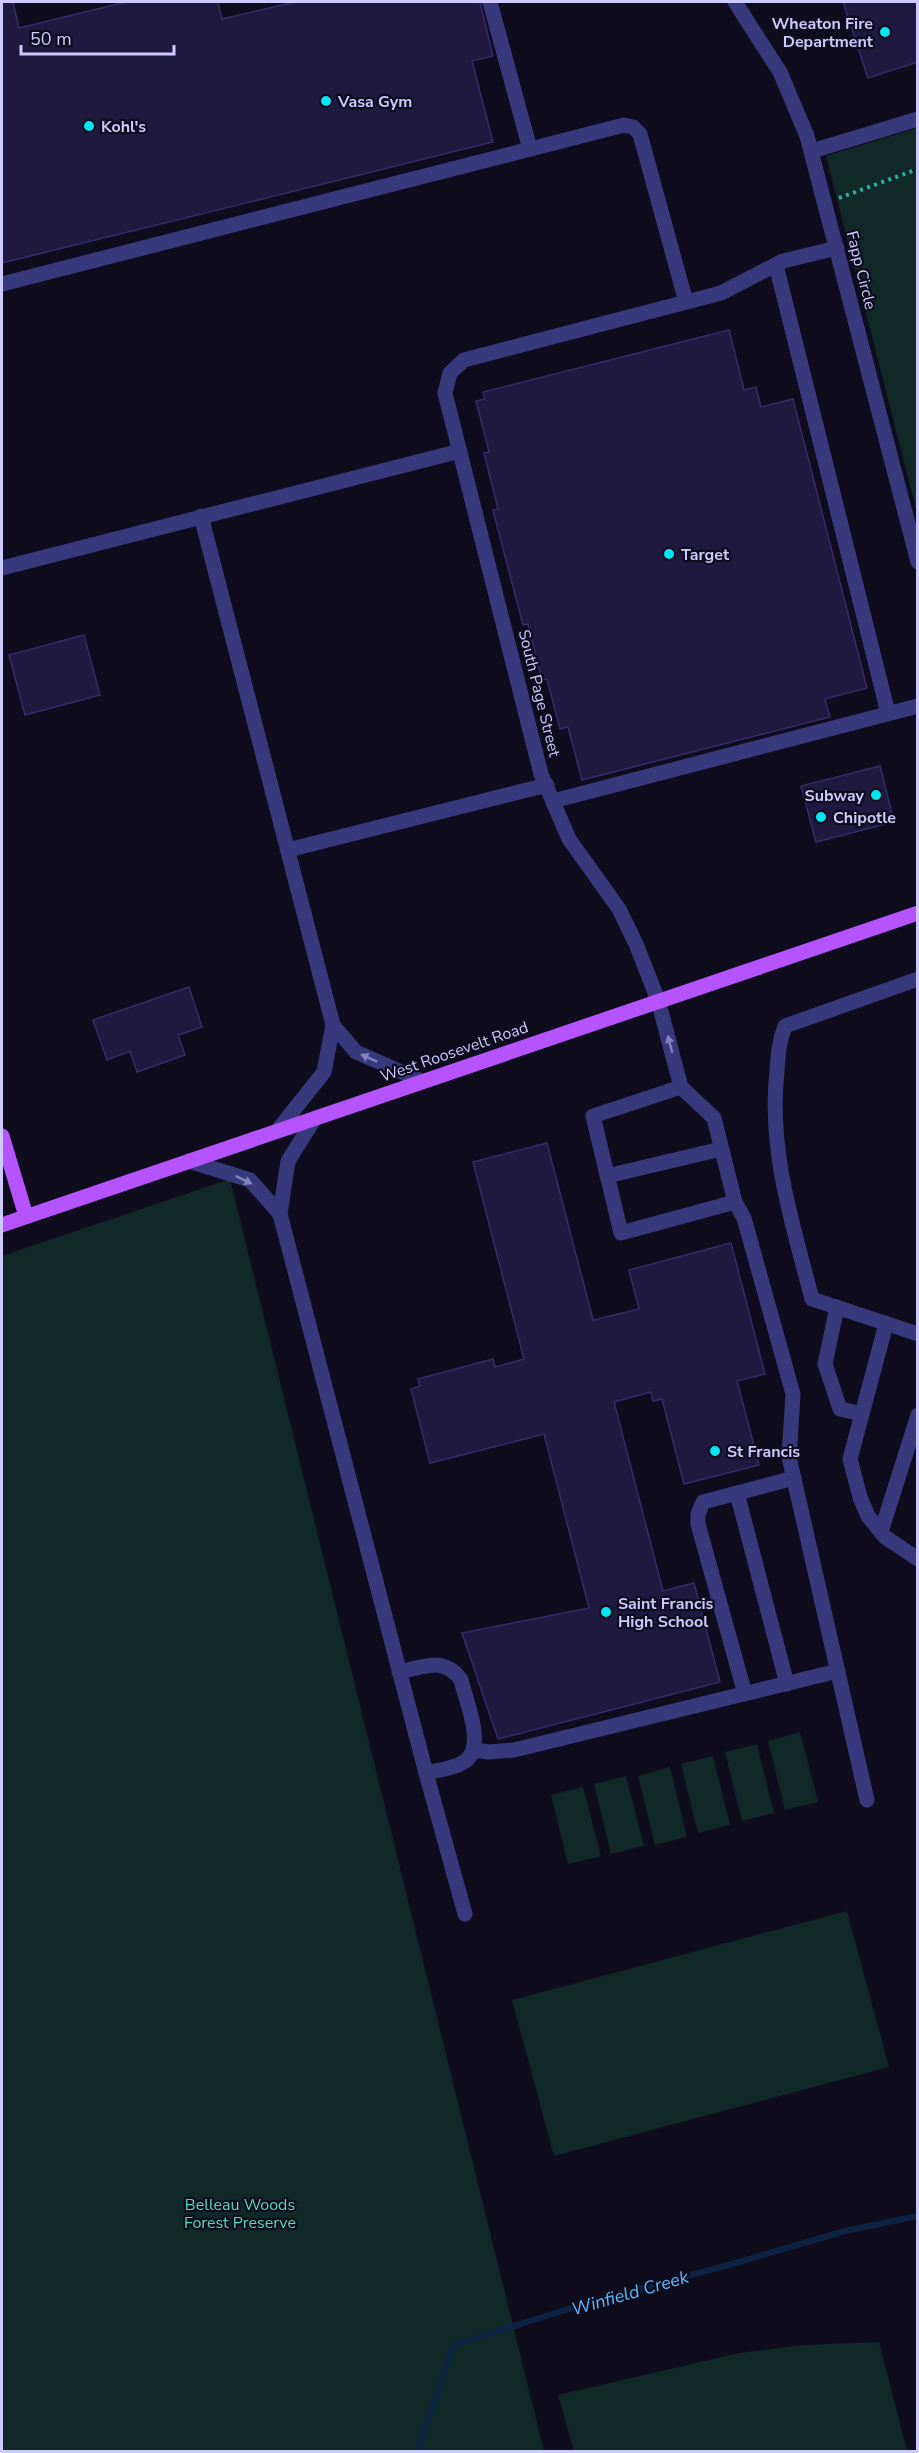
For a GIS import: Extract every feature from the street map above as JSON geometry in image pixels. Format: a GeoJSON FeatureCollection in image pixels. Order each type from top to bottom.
{"type":"FeatureCollection","features":[{"type":"Feature","properties":{"kind":"main road","name":"West Roosevelt Road"},"geometry":{"type":"LineString","coordinates":[[2,1225],[918,913]]}},
{"type":"Feature","properties":{"kind":"main road"},"geometry":{"type":"LineString","coordinates":[[2,1136],[27,1216]]}},
{"type":"Feature","properties":{"kind":"street"},"geometry":{"type":"LineString","coordinates":[[490,2],[530,149]]}},
{"type":"Feature","properties":{"kind":"street","name":"Fapp Circle"},"geometry":{"type":"LineString","coordinates":[[735,2],[780,72],[798,111],[812,151],[918,562]]}},
{"type":"Feature","properties":{"kind":"street"},"geometry":{"type":"LineString","coordinates":[[812,151],[918,119]]}},
{"type":"Feature","properties":{"kind":"street"},"geometry":{"type":"LineString","coordinates":[[2,284],[624,125],[637,131],[642,139],[686,302],[721,293],[776,265],[837,248]]}},
{"type":"Feature","properties":{"kind":"street"},"geometry":{"type":"LineString","coordinates":[[776,265],[888,713]]}},
{"type":"Feature","properties":{"kind":"street","name":"South Page Street"},"geometry":{"type":"LineString","coordinates":[[681,1087],[658,1000],[620,909],[570,840],[539,764],[445,393],[450,373],[456,365],[474,357],[686,302]]}},
{"type":"Feature","properties":{"kind":"street"},"geometry":{"type":"LineString","coordinates":[[2,568],[460,451]]}},
{"type":"Feature","properties":{"kind":"street"},"geometry":{"type":"LineString","coordinates":[[201,516],[333,1024],[356,1052],[422,1081]]}},
{"type":"Feature","properties":{"kind":"street"},"geometry":{"type":"LineString","coordinates":[[553,801],[918,706]]}},
{"type":"Feature","properties":{"kind":"street"},"geometry":{"type":"LineString","coordinates":[[288,850],[547,785]]}},
{"type":"Feature","properties":{"kind":"street"},"geometry":{"type":"LineString","coordinates":[[918,979],[785,1026],[780,1038],[775,1084],[777,1142],[783,1184],[812,1299],[918,1334]]}},
{"type":"Feature","properties":{"kind":"street"},"geometry":{"type":"LineString","coordinates":[[278,1130],[324,1072],[333,1024]]}},
{"type":"Feature","properties":{"kind":"street"},"geometry":{"type":"LineString","coordinates":[[735,1202],[621,1233],[593,1116],[681,1087],[714,1118],[735,1202],[744,1218],[793,1394],[789,1457],[867,1800]]}},
{"type":"Feature","properties":{"kind":"street"},"geometry":{"type":"LineString","coordinates":[[315,1118],[288,1161],[280,1214],[399,1672],[465,1914]]}},
{"type":"Feature","properties":{"kind":"street"},"geometry":{"type":"LineString","coordinates":[[607,1176],[721,1149]]}},
{"type":"Feature","properties":{"kind":"street"},"geometry":{"type":"LineString","coordinates":[[189,1161],[250,1180],[280,1214]]}},
{"type":"Feature","properties":{"kind":"street"},"geometry":{"type":"LineString","coordinates":[[837,1307],[825,1364],[840,1408],[862,1414]]}},
{"type":"Feature","properties":{"kind":"street"},"geometry":{"type":"LineString","coordinates":[[886,1324],[850,1459],[860,1497],[868,1516],[885,1538],[918,1559]]}},
{"type":"Feature","properties":{"kind":"street"},"geometry":{"type":"LineString","coordinates":[[881,1532],[918,1415]]}},
{"type":"Feature","properties":{"kind":"street"},"geometry":{"type":"LineString","coordinates":[[745,1694],[698,1524],[698,1514],[703,1502],[794,1478]]}},
{"type":"Feature","properties":{"kind":"street"},"geometry":{"type":"LineString","coordinates":[[737,1493],[787,1684]]}},
{"type":"Feature","properties":{"kind":"street"},"geometry":{"type":"LineString","coordinates":[[399,1672],[433,1664],[441,1665],[456,1673],[461,1680],[474,1732],[474,1750],[464,1763],[426,1773]]}},
{"type":"Feature","properties":{"kind":"street"},"geometry":{"type":"LineString","coordinates":[[474,1750],[489,1752],[514,1750],[838,1671]]}},
{"type":"Feature","properties":{"kind":"path"},"geometry":{"type":"LineString","coordinates":[[826,203],[918,169]]}},
{"type":"Feature","properties":{"kind":"green space"},"geometry":{"type":"Polygon","coordinates":[[[918,128],[917,513],[826,156],[918,128]]]}},
{"type":"Feature","properties":{"kind":"green space","name":"Belleau Woods Forest Preserve"},"geometry":{"type":"Polygon","coordinates":[[[230,1179],[544,2451],[2,2451],[2,1256],[230,1179]]]}},
{"type":"Feature","properties":{"kind":"green space"},"geometry":{"type":"Polygon","coordinates":[[[800,1732],[818,1802],[785,1810],[768,1741],[800,1732]]]}},
{"type":"Feature","properties":{"kind":"green space"},"geometry":{"type":"Polygon","coordinates":[[[757,1744],[774,1813],[742,1821],[725,1752],[757,1744]]]}},
{"type":"Feature","properties":{"kind":"green space"},"geometry":{"type":"Polygon","coordinates":[[[713,1756],[730,1825],[698,1833],[681,1764],[713,1756]]]}},
{"type":"Feature","properties":{"kind":"green space"},"geometry":{"type":"Polygon","coordinates":[[[670,1767],[687,1837],[655,1845],[638,1776],[670,1767]]]}},
{"type":"Feature","properties":{"kind":"green space"},"geometry":{"type":"Polygon","coordinates":[[[626,1776],[644,1846],[611,1854],[594,1784],[626,1776]]]}},
{"type":"Feature","properties":{"kind":"green space"},"geometry":{"type":"Polygon","coordinates":[[[583,1787],[601,1856],[568,1864],[551,1795],[583,1787]]]}},
{"type":"Feature","properties":{"kind":"green space"},"geometry":{"type":"Polygon","coordinates":[[[847,1911],[889,2067],[554,2156],[512,2000],[847,1911]]]}},
{"type":"Feature","properties":{"kind":"green space"},"geometry":{"type":"Polygon","coordinates":[[[879,2342],[907,2451],[574,2451],[558,2395],[739,2353],[803,2345],[879,2342]]]}},
{"type":"Feature","properties":{"kind":"building"},"geometry":{"type":"Polygon","coordinates":[[[2,2],[13,2],[19,28],[126,2],[218,2],[222,19],[295,2],[480,2],[493,56],[472,61],[493,142],[2,263],[2,2]]]}},
{"type":"Feature","properties":{"kind":"building","name":"Wheaton Fire Department"},"geometry":{"type":"Polygon","coordinates":[[[843,2],[918,2],[918,62],[868,78],[843,2]]]}},
{"type":"Feature","properties":{"kind":"building","name":"Target"},"geometry":{"type":"Polygon","coordinates":[[[729,330],[744,390],[756,387],[761,407],[793,399],[867,688],[825,699],[830,717],[582,780],[568,727],[560,729],[547,679],[542,680],[528,624],[523,625],[493,510],[498,509],[484,453],[489,452],[476,401],[485,399],[483,392],[729,330]]]}},
{"type":"Feature","properties":{"kind":"building"},"geometry":{"type":"Polygon","coordinates":[[[84,635],[100,695],[25,715],[9,655],[84,635]]]}},
{"type":"Feature","properties":{"kind":"building"},"geometry":{"type":"Polygon","coordinates":[[[880,766],[894,822],[816,842],[801,786],[880,766]]]}},
{"type":"Feature","properties":{"kind":"building"},"geometry":{"type":"Polygon","coordinates":[[[189,987],[202,1027],[178,1035],[185,1055],[137,1072],[130,1051],[107,1060],[93,1020],[189,987]]]}},
{"type":"Feature","properties":{"kind":"building","name":"St Francis"},"geometry":{"type":"Polygon","coordinates":[[[547,1143],[593,1320],[639,1309],[629,1270],[731,1243],[765,1374],[737,1381],[759,1465],[684,1484],[662,1399],[653,1401],[651,1392],[614,1402],[663,1591],[694,1583],[720,1682],[498,1739],[462,1633],[589,1608],[544,1434],[430,1463],[411,1389],[420,1386],[418,1379],[493,1359],[495,1367],[524,1359],[473,1162],[547,1143]]]}},
{"type":"Feature","properties":{"kind":"waterway","name":"Winfield Creek"},"geometry":{"type":"LineString","coordinates":[[417,2452],[453,2345],[597,2300],[845,2231],[918,2216]]}},
{"type":"Feature","properties":{"kind":"place","name":"Wheaton Fire Department"},"geometry":{"type":"Point","coordinates":[885,32]}},
{"type":"Feature","properties":{"kind":"place","name":"Vasa Gym"},"geometry":{"type":"Point","coordinates":[326,101]}},
{"type":"Feature","properties":{"kind":"place","name":"Kohl's"},"geometry":{"type":"Point","coordinates":[89,126]}},
{"type":"Feature","properties":{"kind":"place","name":"Target"},"geometry":{"type":"Point","coordinates":[669,554]}},
{"type":"Feature","properties":{"kind":"place","name":"Subway"},"geometry":{"type":"Point","coordinates":[876,795]}},
{"type":"Feature","properties":{"kind":"place","name":"Chipotle"},"geometry":{"type":"Point","coordinates":[821,817]}},
{"type":"Feature","properties":{"kind":"place","name":"St Francis"},"geometry":{"type":"Point","coordinates":[715,1451]}},
{"type":"Feature","properties":{"kind":"place","name":"Saint Francis High School"},"geometry":{"type":"Point","coordinates":[606,1612]}}]}
